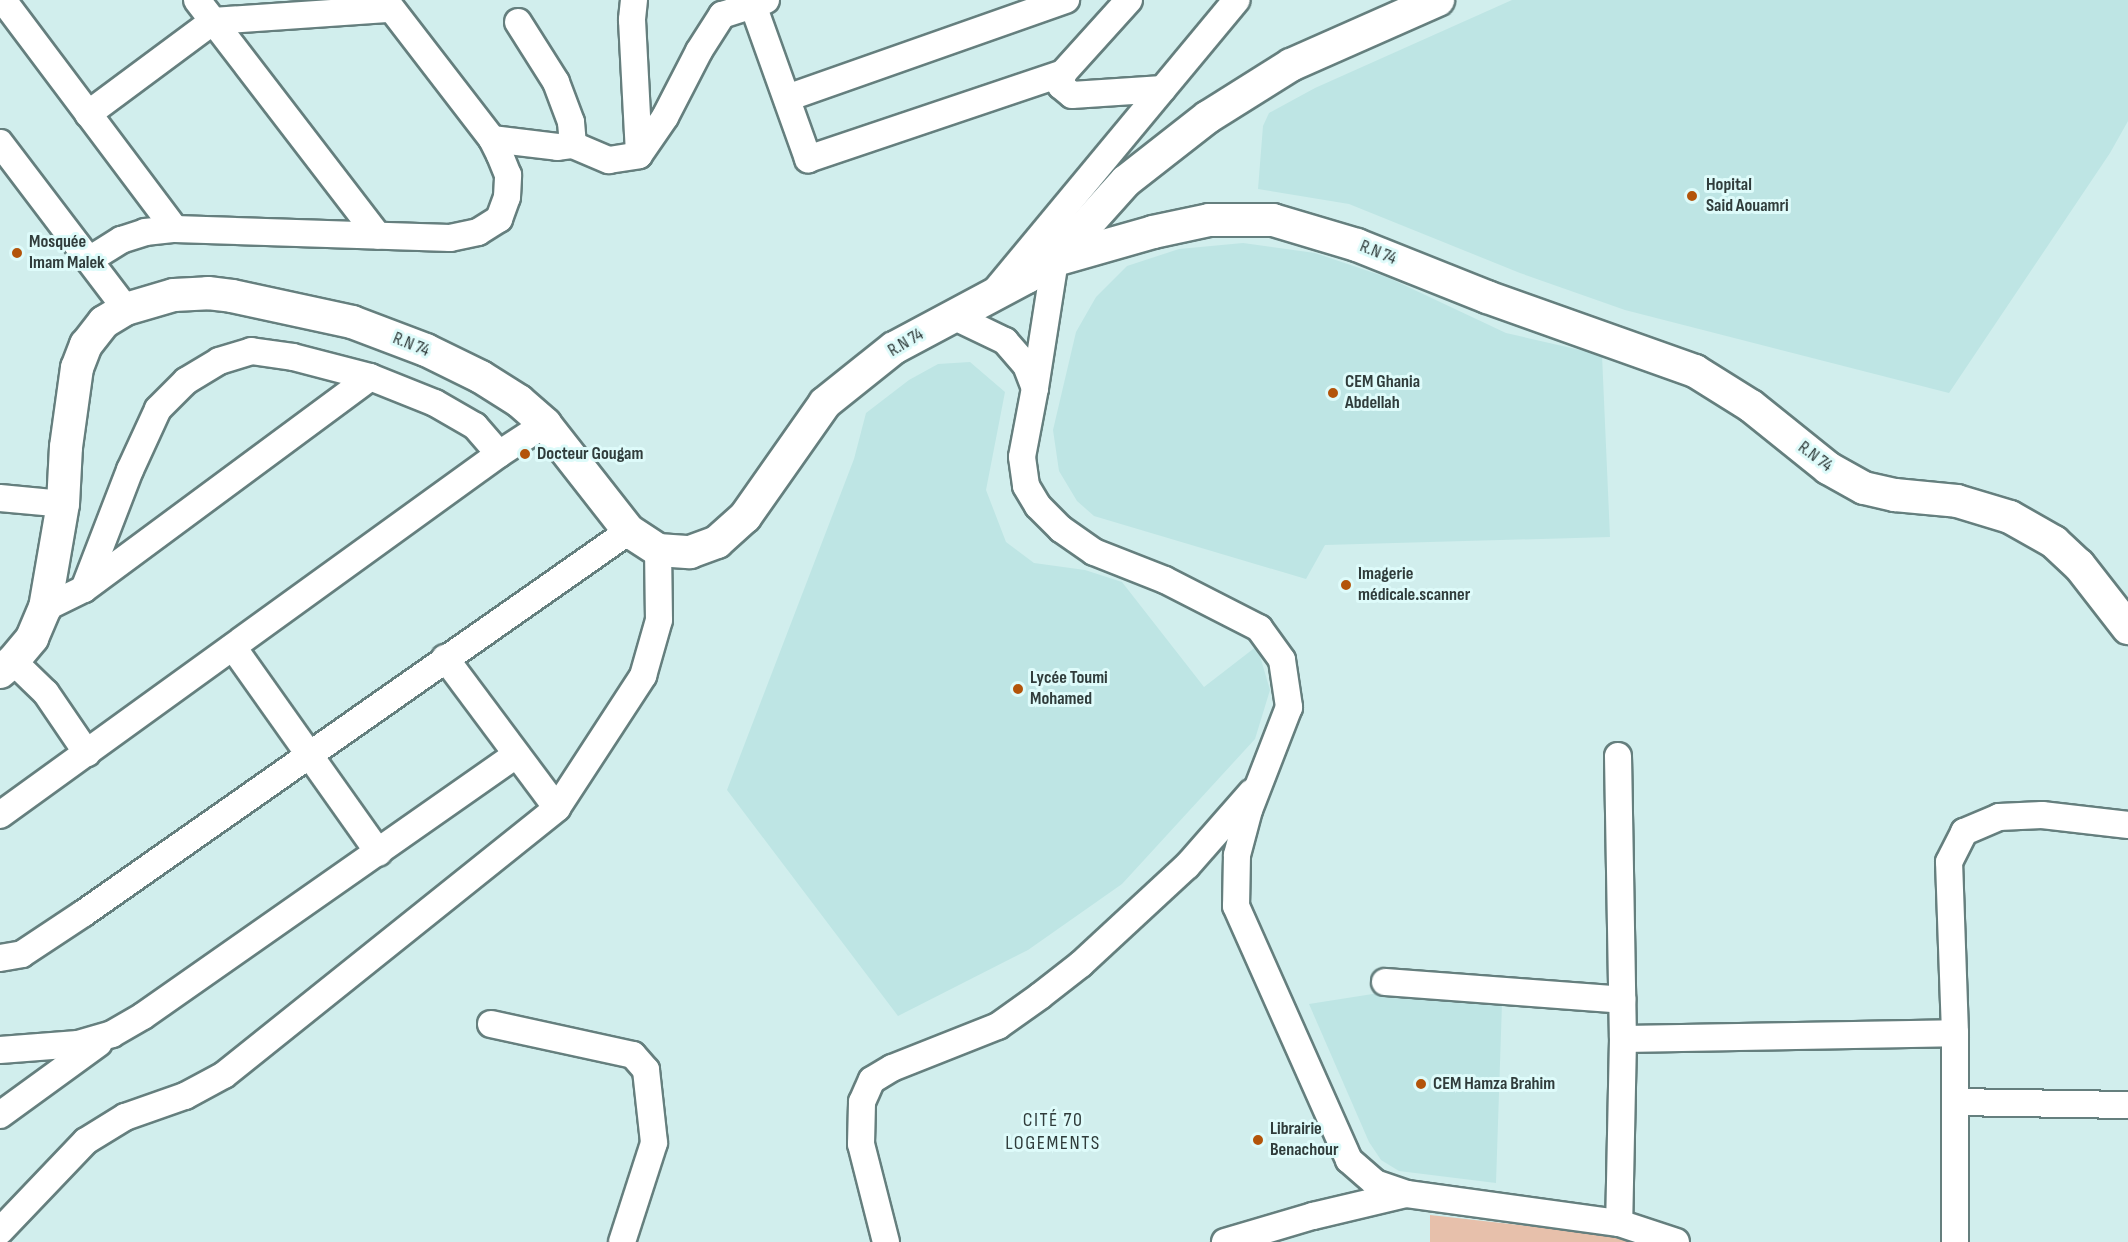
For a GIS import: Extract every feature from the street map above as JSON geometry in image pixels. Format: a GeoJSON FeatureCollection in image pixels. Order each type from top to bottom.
{"type":"FeatureCollection","features":[{"type":"Feature","properties":{"kind":"main road"},"geometry":{"type":"LineString","coordinates":[[1055,260],[1126,182],[1208,117],[1291,65],[1435,1]]}},
{"type":"Feature","properties":{"kind":"main road","name":"R.N 74"},"geometry":{"type":"LineString","coordinates":[[7,667],[32,638],[45,608],[63,504],[66,447],[77,368],[86,345],[104,322],[126,309],[174,295],[208,293],[272,303],[352,322],[426,350],[481,377],[519,401],[545,424],[629,531],[658,550],[690,552],[717,542],[745,517],[825,403],[894,348],[993,293],[1028,277],[1055,260],[1153,232],[1209,220],[1273,220],[1357,245],[1487,297],[1695,372],[1751,406],[1828,468],[1864,488],[1895,495],[1957,501],[2010,517],[2054,542],[2079,565],[2128,628]]}},
{"type":"Feature","properties":{"kind":"street"},"geometry":{"type":"LineString","coordinates":[[3,0],[175,229]]}},
{"type":"Feature","properties":{"kind":"street"},"geometry":{"type":"LineString","coordinates":[[197,0],[378,236]]}},
{"type":"Feature","properties":{"kind":"street"},"geometry":{"type":"LineString","coordinates":[[634,0],[632,20],[639,154]]}},
{"type":"Feature","properties":{"kind":"street"},"geometry":{"type":"LineString","coordinates":[[787,98],[1066,0]]}},
{"type":"Feature","properties":{"kind":"street"},"geometry":{"type":"LineString","coordinates":[[492,139],[558,147],[573,145],[609,160],[639,154],[665,117],[699,51],[723,15],[760,2],[787,98],[808,159],[1063,73],[1129,0]]}},
{"type":"Feature","properties":{"kind":"street"},"geometry":{"type":"LineString","coordinates":[[993,293],[1237,0]]}},
{"type":"Feature","properties":{"kind":"street"},"geometry":{"type":"LineString","coordinates":[[88,114],[213,21],[388,4],[492,139],[508,175],[507,197],[499,219],[478,232],[450,238],[175,229],[145,232],[121,240],[89,260]]}},
{"type":"Feature","properties":{"kind":"street"},"geometry":{"type":"LineString","coordinates":[[518,22],[555,82],[571,122],[573,145]]}},
{"type":"Feature","properties":{"kind":"street"},"geometry":{"type":"LineString","coordinates":[[1063,73],[1061,86],[1072,95],[1163,89]]}},
{"type":"Feature","properties":{"kind":"street"},"geometry":{"type":"LineString","coordinates":[[0,143],[126,309]]}},
{"type":"Feature","properties":{"kind":"street"},"geometry":{"type":"LineString","coordinates":[[1055,260],[1022,457],[1026,486],[1038,506],[1061,529],[1094,552],[1165,580],[1259,628],[1282,660],[1288,707],[1250,810],[1237,855],[1236,906],[1349,1160],[1375,1183],[1407,1194],[1619,1223],[1676,1242]]}},
{"type":"Feature","properties":{"kind":"street"},"geometry":{"type":"LineString","coordinates":[[953,316],[1005,341],[1026,365],[1035,388]]}},
{"type":"Feature","properties":{"kind":"street"},"geometry":{"type":"LineString","coordinates":[[84,589],[130,470],[158,409],[186,381],[219,361],[251,351],[293,357],[370,377],[435,403],[475,426],[500,454]]}},
{"type":"Feature","properties":{"kind":"street"},"geometry":{"type":"LineString","coordinates":[[45,608],[84,589],[370,377]]}},
{"type":"Feature","properties":{"kind":"street"},"geometry":{"type":"LineString","coordinates":[[0,815],[500,454],[545,424]]}},
{"type":"Feature","properties":{"kind":"street"},"geometry":{"type":"LineString","coordinates":[[0,498],[63,504]]}},
{"type":"Feature","properties":{"kind":"street"},"geometry":{"type":"LineString","coordinates":[[0,958],[22,954],[629,531]]}},
{"type":"Feature","properties":{"kind":"street"},"geometry":{"type":"LineString","coordinates":[[0,1231],[86,1141],[125,1117],[185,1096],[224,1075],[557,808],[643,676],[659,620],[658,550]]}},
{"type":"Feature","properties":{"kind":"street"},"geometry":{"type":"LineString","coordinates":[[233,647],[379,853]]}},
{"type":"Feature","properties":{"kind":"street"},"geometry":{"type":"LineString","coordinates":[[445,658],[557,808]]}},
{"type":"Feature","properties":{"kind":"street"},"geometry":{"type":"LineString","coordinates":[[7,667],[46,693],[87,753]]}},
{"type":"Feature","properties":{"kind":"street"},"geometry":{"type":"LineString","coordinates":[[0,1115],[112,1034],[143,1016],[516,755]]}},
{"type":"Feature","properties":{"kind":"street"},"geometry":{"type":"LineString","coordinates":[[1618,756],[1623,1039],[1619,1223]]}},
{"type":"Feature","properties":{"kind":"street"},"geometry":{"type":"LineString","coordinates":[[886,1242],[861,1144],[862,1102],[872,1080],[892,1068],[998,1026],[1065,977],[1187,866],[1262,780]]}},
{"type":"Feature","properties":{"kind":"street"},"geometry":{"type":"LineString","coordinates":[[1955,1242],[1955,1033],[1949,862],[1964,832],[1999,817],[2042,815],[2128,825]]}},
{"type":"Feature","properties":{"kind":"street"},"geometry":{"type":"LineString","coordinates":[[1385,982],[1622,1000]]}},
{"type":"Feature","properties":{"kind":"street"},"geometry":{"type":"LineString","coordinates":[[491,1024],[633,1055],[646,1070],[654,1143],[622,1242]]}},
{"type":"Feature","properties":{"kind":"street"},"geometry":{"type":"LineString","coordinates":[[1623,1039],[1955,1033]]}},
{"type":"Feature","properties":{"kind":"street"},"geometry":{"type":"LineString","coordinates":[[0,1050],[78,1044],[112,1034]]}},
{"type":"Feature","properties":{"kind":"street"},"geometry":{"type":"LineString","coordinates":[[1955,1102],[2128,1105]]}},
{"type":"Feature","properties":{"kind":"street"},"geometry":{"type":"LineString","coordinates":[[1225,1242],[1313,1216],[1407,1194]]}},
{"type":"Feature","properties":{"kind":"shaded area","name":"Hopital Said Aouamri"},"geometry":{"type":"Polygon","coordinates":[[[1512,0],[2128,0],[2128,121],[2110,153],[1949,393],[1625,310],[1520,273],[1349,204],[1258,189],[1263,126],[1269,113],[1315,88],[1512,0]]]}},
{"type":"Feature","properties":{"kind":"shaded area","name":"CEM Ghania Abdellah"},"geometry":{"type":"Polygon","coordinates":[[[1243,243],[1315,253],[1389,278],[1506,333],[1602,355],[1610,537],[1325,545],[1306,579],[1094,516],[1077,501],[1059,471],[1053,430],[1076,332],[1096,297],[1127,266],[1179,249],[1243,243]]]}},
{"type":"Feature","properties":{"kind":"shaded area","name":"Lycée Toumi Mohamed"},"geometry":{"type":"Polygon","coordinates":[[[970,362],[1005,392],[986,490],[1006,542],[1034,563],[1085,570],[1122,582],[1204,687],[1257,646],[1270,690],[1255,739],[1122,884],[1028,950],[898,1016],[727,790],[854,459],[866,413],[909,380],[938,364],[970,362]]]}},
{"type":"Feature","properties":{"kind":"shaded area","name":"CEM Hamza Brahim"},"geometry":{"type":"Polygon","coordinates":[[[1379,993],[1502,1003],[1496,1183],[1399,1171],[1381,1160],[1369,1142],[1309,1004],[1379,993]]]}},
{"type":"Feature","properties":{"kind":"shaded area"},"geometry":{"type":"Polygon","coordinates":[[[1430,1215],[1618,1236],[1636,1242],[1430,1242],[1430,1215]]]}},
{"type":"Feature","properties":{"kind":"place","name":"Hopital Said Aouamri"},"geometry":{"type":"Point","coordinates":[1692,196]}},
{"type":"Feature","properties":{"kind":"place","name":"Mosquée Imam Malek"},"geometry":{"type":"Point","coordinates":[17,253]}},
{"type":"Feature","properties":{"kind":"place","name":"CEM Ghania Abdellah"},"geometry":{"type":"Point","coordinates":[1333,393]}},
{"type":"Feature","properties":{"kind":"place","name":"Docteur Gougam"},"geometry":{"type":"Point","coordinates":[525,454]}},
{"type":"Feature","properties":{"kind":"place","name":"Imagerie médicale.scanner"},"geometry":{"type":"Point","coordinates":[1346,585]}},
{"type":"Feature","properties":{"kind":"place","name":"Lycée Toumi Mohamed"},"geometry":{"type":"Point","coordinates":[1018,689]}},
{"type":"Feature","properties":{"kind":"place","name":"CEM Hamza Brahim"},"geometry":{"type":"Point","coordinates":[1421,1084]}},
{"type":"Feature","properties":{"kind":"place","name":"Librairie Benachour"},"geometry":{"type":"Point","coordinates":[1258,1140]}},
{"type":"Feature","properties":{"kind":"district","name":"CITÉ 70 LOGEMENTS"},"geometry":{"type":"Point","coordinates":[1053,1132]}}]}
